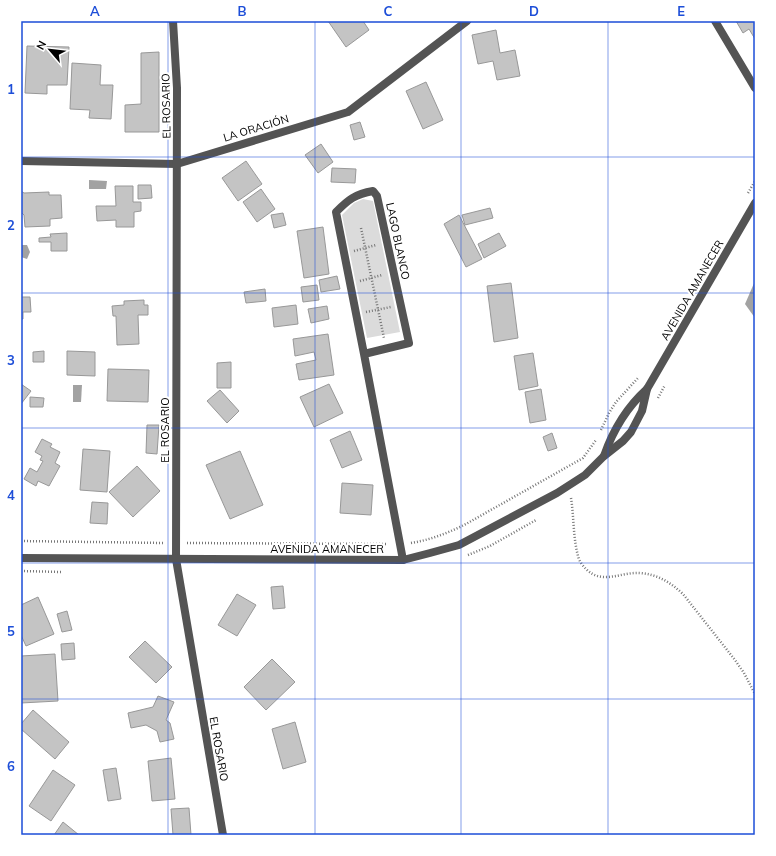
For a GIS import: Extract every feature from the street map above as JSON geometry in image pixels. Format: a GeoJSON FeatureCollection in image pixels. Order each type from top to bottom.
{"type":"FeatureCollection","features":[{"type":"Feature","properties":{"kind":"street","name":"EL ROSARIO"},"geometry":{"type":"LineString","coordinates":[[173,21],[177,88],[178,164],[176,559],[223,835]]}},
{"type":"Feature","properties":{"kind":"street","name":"LA ORACIÓN"},"geometry":{"type":"LineString","coordinates":[[21,161],[178,164],[348,112],[467,21]]}},
{"type":"Feature","properties":{"kind":"street"},"geometry":{"type":"LineString","coordinates":[[714,21],[755,88]]}},
{"type":"Feature","properties":{"kind":"street","name":"LAGO BLANCO"},"geometry":{"type":"LineString","coordinates":[[364,354],[409,343],[377,196],[373,190],[351,198],[336,212],[403,560]]}},
{"type":"Feature","properties":{"kind":"street","name":"AVENIDA AMANECER"},"geometry":{"type":"LineString","coordinates":[[604,456],[619,422],[630,407],[647,389],[755,203]]}},
{"type":"Feature","properties":{"kind":"street","name":"AVENIDA AMANECER"},"geometry":{"type":"LineString","coordinates":[[21,558],[403,560],[430,554],[459,545],[568,486],[585,475],[631,432],[642,411],[647,389]]}},
{"type":"Feature","properties":{"kind":"path"},"geometry":{"type":"LineString","coordinates":[[747,195],[755,181]]}},
{"type":"Feature","properties":{"kind":"path"},"geometry":{"type":"LineString","coordinates":[[361,228],[386,348]]}},
{"type":"Feature","properties":{"kind":"path"},"geometry":{"type":"LineString","coordinates":[[344,253],[387,242]]}},
{"type":"Feature","properties":{"kind":"path"},"geometry":{"type":"LineString","coordinates":[[350,284],[394,272]]}},
{"type":"Feature","properties":{"kind":"path"},"geometry":{"type":"LineString","coordinates":[[356,314],[401,305]]}},
{"type":"Feature","properties":{"kind":"path"},"geometry":{"type":"LineString","coordinates":[[600,431],[616,402],[642,373]]}},
{"type":"Feature","properties":{"kind":"path"},"geometry":{"type":"LineString","coordinates":[[657,400],[666,383]]}},
{"type":"Feature","properties":{"kind":"path"},"geometry":{"type":"LineString","coordinates":[[21,541],[400,544],[432,538],[466,524],[583,458],[598,438]]}},
{"type":"Feature","properties":{"kind":"path"},"geometry":{"type":"LineString","coordinates":[[568,486],[578,558],[582,565],[588,571],[601,577],[608,578],[623,574],[640,573],[663,579],[674,586],[683,594],[735,660],[755,694]]}},
{"type":"Feature","properties":{"kind":"path"},"geometry":{"type":"LineString","coordinates":[[564,503],[577,496]]}},
{"type":"Feature","properties":{"kind":"path"},"geometry":{"type":"LineString","coordinates":[[461,557],[490,546],[538,518]]}},
{"type":"Feature","properties":{"kind":"path"},"geometry":{"type":"LineString","coordinates":[[21,572],[68,572]]}},
{"type":"Feature","properties":{"kind":"shaded area"},"geometry":{"type":"Polygon","coordinates":[[[89,180],[107,181],[106,189],[89,189],[89,180]]]}},
{"type":"Feature","properties":{"kind":"shaded area"},"geometry":{"type":"Polygon","coordinates":[[[363,199],[373,201],[400,332],[367,338],[342,215],[354,203],[363,199]]]}},
{"type":"Feature","properties":{"kind":"shaded area"},"geometry":{"type":"Polygon","coordinates":[[[21,245],[27,245],[30,252],[27,259],[21,257],[21,245]]]}},
{"type":"Feature","properties":{"kind":"shaded area"},"geometry":{"type":"Polygon","coordinates":[[[755,281],[755,318],[745,304],[755,281]]]}},
{"type":"Feature","properties":{"kind":"shaded area"},"geometry":{"type":"Polygon","coordinates":[[[73,385],[82,385],[81,402],[73,402],[73,385]]]}},
{"type":"Feature","properties":{"kind":"building"},"geometry":{"type":"Polygon","coordinates":[[[328,21],[363,21],[369,30],[346,47],[328,21]]]}},
{"type":"Feature","properties":{"kind":"building"},"geometry":{"type":"Polygon","coordinates":[[[736,21],[755,21],[755,39],[749,29],[743,33],[736,21]]]}},
{"type":"Feature","properties":{"kind":"building"},"geometry":{"type":"Polygon","coordinates":[[[496,30],[500,53],[515,50],[520,76],[497,80],[493,61],[478,64],[472,35],[496,30]]]}},
{"type":"Feature","properties":{"kind":"building"},"geometry":{"type":"Polygon","coordinates":[[[27,46],[69,47],[67,85],[47,85],[47,94],[25,93],[27,46]]]}},
{"type":"Feature","properties":{"kind":"building"},"geometry":{"type":"Polygon","coordinates":[[[159,52],[159,132],[125,132],[125,105],[141,104],[141,53],[159,52]]]}},
{"type":"Feature","properties":{"kind":"building"},"geometry":{"type":"Polygon","coordinates":[[[72,63],[101,65],[100,85],[113,85],[111,119],[89,118],[90,110],[70,109],[72,63]]]}},
{"type":"Feature","properties":{"kind":"building"},"geometry":{"type":"Polygon","coordinates":[[[426,82],[443,120],[423,129],[406,91],[426,82]]]}},
{"type":"Feature","properties":{"kind":"building"},"geometry":{"type":"Polygon","coordinates":[[[360,122],[365,137],[354,140],[350,125],[360,122]]]}},
{"type":"Feature","properties":{"kind":"building"},"geometry":{"type":"Polygon","coordinates":[[[321,144],[333,162],[318,173],[305,155],[321,144]]]}},
{"type":"Feature","properties":{"kind":"building"},"geometry":{"type":"Polygon","coordinates":[[[246,161],[262,184],[238,201],[222,178],[246,161]]]}},
{"type":"Feature","properties":{"kind":"building"},"geometry":{"type":"Polygon","coordinates":[[[332,168],[356,169],[355,183],[331,182],[332,168]]]}},
{"type":"Feature","properties":{"kind":"building"},"geometry":{"type":"Polygon","coordinates":[[[138,185],[151,185],[152,198],[138,199],[138,185]]]}},
{"type":"Feature","properties":{"kind":"building"},"geometry":{"type":"Polygon","coordinates":[[[115,186],[133,186],[133,202],[141,202],[141,211],[134,212],[134,227],[116,227],[116,220],[97,221],[96,206],[116,206],[115,186]]]}},
{"type":"Feature","properties":{"kind":"building"},"geometry":{"type":"Polygon","coordinates":[[[261,189],[275,209],[257,222],[243,202],[261,189]]]}},
{"type":"Feature","properties":{"kind":"building"},"geometry":{"type":"Polygon","coordinates":[[[21,191],[24,193],[49,192],[49,195],[61,195],[62,218],[50,219],[50,226],[25,227],[24,215],[21,212],[21,191]]]}},
{"type":"Feature","properties":{"kind":"building"},"geometry":{"type":"Polygon","coordinates":[[[490,208],[493,218],[465,225],[462,215],[490,208]]]}},
{"type":"Feature","properties":{"kind":"building"},"geometry":{"type":"Polygon","coordinates":[[[283,213],[286,225],[274,228],[271,215],[283,213]]]}},
{"type":"Feature","properties":{"kind":"building"},"geometry":{"type":"Polygon","coordinates":[[[459,215],[482,259],[466,267],[444,224],[459,215]]]}},
{"type":"Feature","properties":{"kind":"building"},"geometry":{"type":"Polygon","coordinates":[[[323,227],[329,274],[304,278],[297,231],[323,227]]]}},
{"type":"Feature","properties":{"kind":"building"},"geometry":{"type":"Polygon","coordinates":[[[67,233],[67,251],[51,251],[51,242],[39,242],[39,238],[51,237],[50,234],[67,233]]]}},
{"type":"Feature","properties":{"kind":"building"},"geometry":{"type":"Polygon","coordinates":[[[499,233],[506,246],[484,258],[478,244],[499,233]]]}},
{"type":"Feature","properties":{"kind":"building"},"geometry":{"type":"Polygon","coordinates":[[[337,276],[340,289],[321,292],[319,280],[337,276]]]}},
{"type":"Feature","properties":{"kind":"building"},"geometry":{"type":"Polygon","coordinates":[[[511,283],[518,338],[494,342],[487,286],[511,283]]]}},
{"type":"Feature","properties":{"kind":"building"},"geometry":{"type":"Polygon","coordinates":[[[317,285],[319,300],[303,302],[301,287],[317,285]]]}},
{"type":"Feature","properties":{"kind":"building"},"geometry":{"type":"Polygon","coordinates":[[[265,289],[266,301],[246,303],[244,292],[265,289]]]}},
{"type":"Feature","properties":{"kind":"building"},"geometry":{"type":"Polygon","coordinates":[[[21,297],[30,297],[31,312],[23,312],[23,319],[21,319],[21,297]]]}},
{"type":"Feature","properties":{"kind":"building"},"geometry":{"type":"Polygon","coordinates":[[[144,300],[144,305],[148,305],[148,315],[138,315],[139,344],[117,345],[116,316],[113,316],[112,306],[124,305],[124,301],[144,300]]]}},
{"type":"Feature","properties":{"kind":"building"},"geometry":{"type":"Polygon","coordinates":[[[296,305],[298,324],[274,327],[272,308],[296,305]]]}},
{"type":"Feature","properties":{"kind":"building"},"geometry":{"type":"Polygon","coordinates":[[[327,306],[329,319],[311,323],[308,309],[327,306]]]}},
{"type":"Feature","properties":{"kind":"building"},"geometry":{"type":"Polygon","coordinates":[[[328,334],[334,375],[299,380],[296,364],[316,360],[314,352],[295,356],[293,339],[328,334]]]}},
{"type":"Feature","properties":{"kind":"building"},"geometry":{"type":"Polygon","coordinates":[[[44,351],[44,362],[33,362],[33,352],[44,351]]]}},
{"type":"Feature","properties":{"kind":"building"},"geometry":{"type":"Polygon","coordinates":[[[67,351],[95,352],[95,376],[67,375],[67,351]]]}},
{"type":"Feature","properties":{"kind":"building"},"geometry":{"type":"Polygon","coordinates":[[[533,353],[538,386],[519,390],[514,356],[533,353]]]}},
{"type":"Feature","properties":{"kind":"building"},"geometry":{"type":"Polygon","coordinates":[[[231,362],[231,388],[217,388],[217,363],[231,362]]]}},
{"type":"Feature","properties":{"kind":"building"},"geometry":{"type":"Polygon","coordinates":[[[108,369],[149,370],[148,402],[107,401],[108,369]]]}},
{"type":"Feature","properties":{"kind":"building"},"geometry":{"type":"Polygon","coordinates":[[[21,384],[31,391],[21,404],[21,384]]]}},
{"type":"Feature","properties":{"kind":"building"},"geometry":{"type":"Polygon","coordinates":[[[329,384],[343,413],[314,427],[300,397],[329,384]]]}},
{"type":"Feature","properties":{"kind":"building"},"geometry":{"type":"Polygon","coordinates":[[[541,389],[546,420],[530,423],[525,392],[541,389]]]}},
{"type":"Feature","properties":{"kind":"building"},"geometry":{"type":"Polygon","coordinates":[[[220,390],[239,411],[227,423],[207,401],[220,390]]]}},
{"type":"Feature","properties":{"kind":"building"},"geometry":{"type":"Polygon","coordinates":[[[30,397],[44,398],[43,407],[30,407],[30,397]]]}},
{"type":"Feature","properties":{"kind":"building"},"geometry":{"type":"Polygon","coordinates":[[[147,425],[159,425],[157,454],[146,453],[147,425]]]}},
{"type":"Feature","properties":{"kind":"building"},"geometry":{"type":"Polygon","coordinates":[[[350,431],[362,460],[342,468],[330,440],[350,431]]]}},
{"type":"Feature","properties":{"kind":"building"},"geometry":{"type":"Polygon","coordinates":[[[552,433],[557,448],[548,451],[543,437],[552,433]]]}},
{"type":"Feature","properties":{"kind":"building"},"geometry":{"type":"Polygon","coordinates":[[[42,439],[52,444],[50,447],[60,452],[55,463],[60,466],[49,486],[38,481],[36,486],[24,479],[30,468],[37,472],[43,461],[40,460],[42,456],[35,452],[42,439]]]}},
{"type":"Feature","properties":{"kind":"building"},"geometry":{"type":"Polygon","coordinates":[[[83,449],[110,451],[107,492],[80,490],[83,449]]]}},
{"type":"Feature","properties":{"kind":"building"},"geometry":{"type":"Polygon","coordinates":[[[240,451],[263,505],[230,519],[206,465],[240,451]]]}},
{"type":"Feature","properties":{"kind":"building"},"geometry":{"type":"Polygon","coordinates":[[[137,466],[160,491],[133,517],[109,492],[137,466]]]}},
{"type":"Feature","properties":{"kind":"building"},"geometry":{"type":"Polygon","coordinates":[[[342,483],[373,485],[371,515],[340,513],[342,483]]]}},
{"type":"Feature","properties":{"kind":"building"},"geometry":{"type":"Polygon","coordinates":[[[92,502],[108,503],[107,524],[90,523],[92,502]]]}},
{"type":"Feature","properties":{"kind":"building"},"geometry":{"type":"Polygon","coordinates":[[[283,586],[285,608],[273,609],[271,587],[283,586]]]}},
{"type":"Feature","properties":{"kind":"building"},"geometry":{"type":"Polygon","coordinates":[[[237,594],[256,605],[237,636],[218,625],[237,594]]]}},
{"type":"Feature","properties":{"kind":"building"},"geometry":{"type":"Polygon","coordinates":[[[38,597],[54,634],[26,646],[21,635],[21,605],[38,597]]]}},
{"type":"Feature","properties":{"kind":"building"},"geometry":{"type":"Polygon","coordinates":[[[67,611],[72,630],[62,632],[57,614],[67,611]]]}},
{"type":"Feature","properties":{"kind":"building"},"geometry":{"type":"Polygon","coordinates":[[[145,641],[172,667],[156,683],[129,657],[145,641]]]}},
{"type":"Feature","properties":{"kind":"building"},"geometry":{"type":"Polygon","coordinates":[[[74,643],[75,659],[62,660],[61,644],[74,643]]]}},
{"type":"Feature","properties":{"kind":"building"},"geometry":{"type":"Polygon","coordinates":[[[55,654],[58,701],[21,703],[21,656],[55,654]]]}},
{"type":"Feature","properties":{"kind":"building"},"geometry":{"type":"Polygon","coordinates":[[[272,659],[295,682],[266,710],[244,687],[272,659]]]}},
{"type":"Feature","properties":{"kind":"building"},"geometry":{"type":"Polygon","coordinates":[[[158,696],[174,702],[166,720],[170,723],[174,739],[160,742],[157,731],[146,725],[131,728],[128,713],[153,707],[158,696]]]}},
{"type":"Feature","properties":{"kind":"building"},"geometry":{"type":"Polygon","coordinates":[[[33,710],[69,742],[55,759],[21,729],[21,724],[33,710]]]}},
{"type":"Feature","properties":{"kind":"building"},"geometry":{"type":"Polygon","coordinates":[[[295,722],[306,762],[283,769],[272,729],[295,722]]]}},
{"type":"Feature","properties":{"kind":"building"},"geometry":{"type":"Polygon","coordinates":[[[171,758],[175,799],[152,801],[148,761],[171,758]]]}},
{"type":"Feature","properties":{"kind":"building"},"geometry":{"type":"Polygon","coordinates":[[[116,768],[121,799],[108,801],[103,770],[116,768]]]}},
{"type":"Feature","properties":{"kind":"building"},"geometry":{"type":"Polygon","coordinates":[[[53,770],[75,785],[51,821],[29,806],[53,770]]]}},
{"type":"Feature","properties":{"kind":"building"},"geometry":{"type":"Polygon","coordinates":[[[189,808],[191,835],[173,835],[171,809],[189,808]]]}},
{"type":"Feature","properties":{"kind":"building"},"geometry":{"type":"Polygon","coordinates":[[[63,822],[79,835],[54,835],[63,822]]]}}]}
